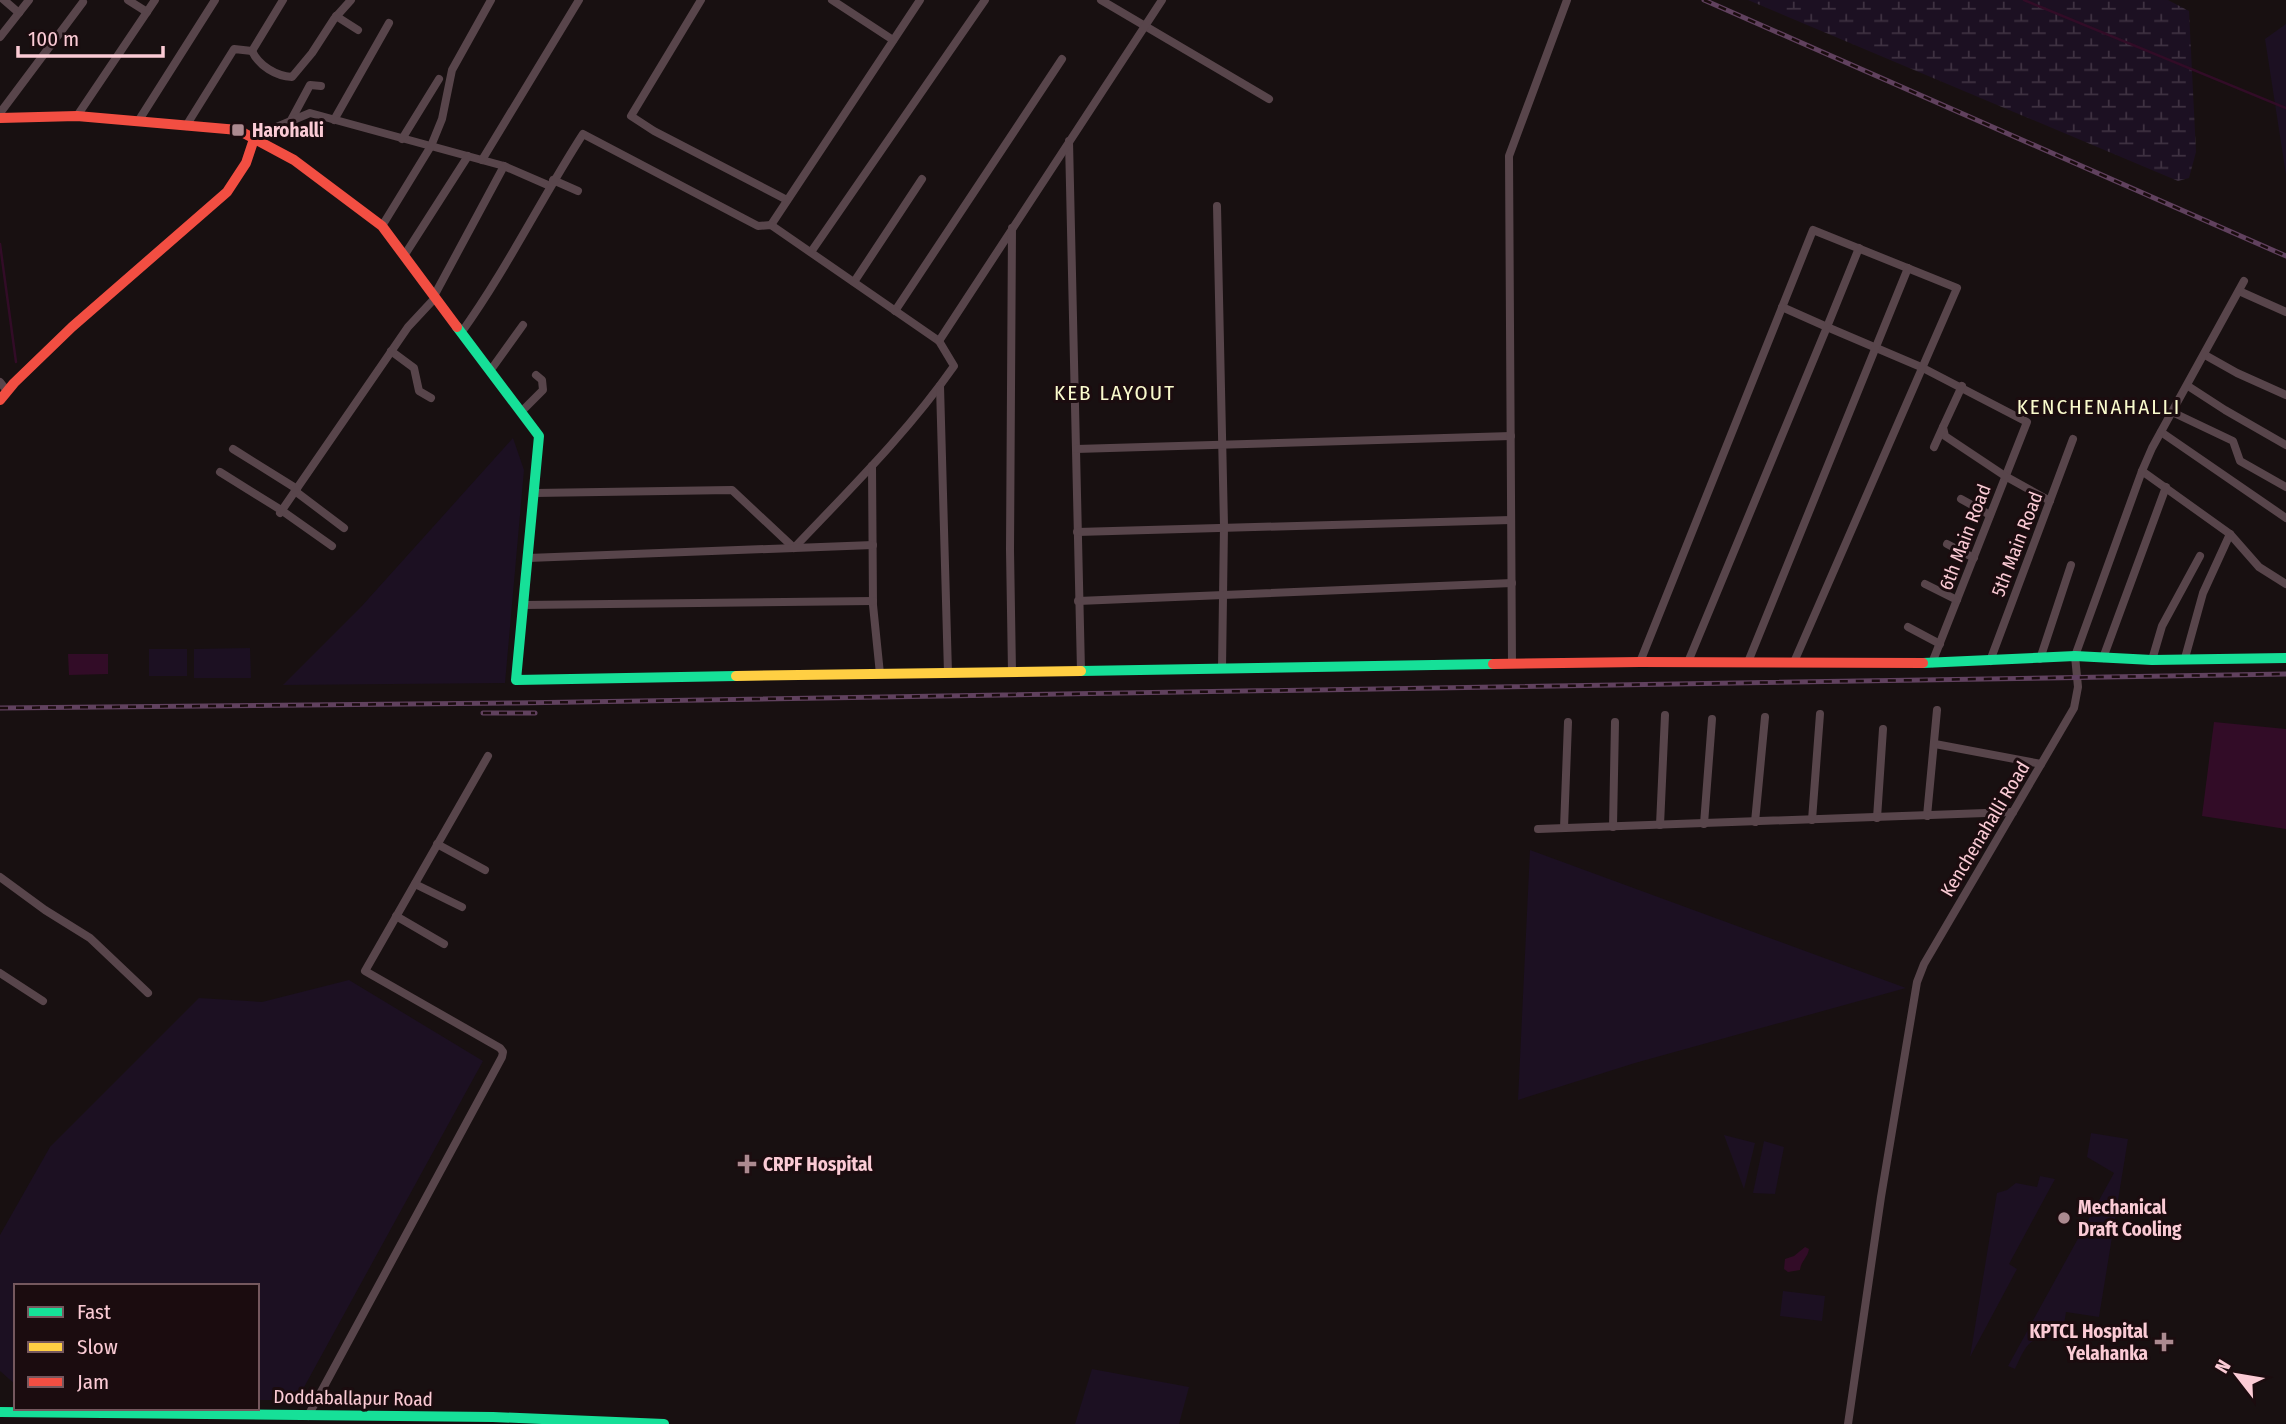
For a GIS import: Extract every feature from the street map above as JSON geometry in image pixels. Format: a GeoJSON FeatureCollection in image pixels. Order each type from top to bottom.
{"type":"FeatureCollection","features":[{"type":"Feature","properties":{"kind":"street"},"geometry":{"type":"LineString","coordinates":[[4,0],[19,13]]}},
{"type":"Feature","properties":{"kind":"street"},"geometry":{"type":"LineString","coordinates":[[0,37],[29,0]]}},
{"type":"Feature","properties":{"kind":"street"},"geometry":{"type":"LineString","coordinates":[[128,0],[147,12]]}},
{"type":"Feature","properties":{"kind":"street"},"geometry":{"type":"LineString","coordinates":[[76,116],[155,0]]}},
{"type":"Feature","properties":{"kind":"street"},"geometry":{"type":"LineString","coordinates":[[139,120],[215,0]]}},
{"type":"Feature","properties":{"kind":"street"},"geometry":{"type":"LineString","coordinates":[[251,51],[283,0]]}},
{"type":"Feature","properties":{"kind":"street"},"geometry":{"type":"LineString","coordinates":[[186,126],[234,49],[251,51],[260,63],[275,73],[292,77],[312,53],[336,16],[351,0]]}},
{"type":"Feature","properties":{"kind":"street"},"geometry":{"type":"LineString","coordinates":[[382,226],[431,146],[442,119],[452,70],[491,0]]}},
{"type":"Feature","properties":{"kind":"street"},"geometry":{"type":"LineString","coordinates":[[482,160],[579,0]]}},
{"type":"Feature","properties":{"kind":"street"},"geometry":{"type":"LineString","coordinates":[[701,0],[631,116],[654,131],[787,200]]}},
{"type":"Feature","properties":{"kind":"street"},"geometry":{"type":"LineString","coordinates":[[832,0],[894,40]]}},
{"type":"Feature","properties":{"kind":"street"},"geometry":{"type":"LineString","coordinates":[[771,225],[920,0]]}},
{"type":"Feature","properties":{"kind":"street"},"geometry":{"type":"LineString","coordinates":[[811,252],[985,0]]}},
{"type":"Feature","properties":{"kind":"street"},"geometry":{"type":"LineString","coordinates":[[1101,0],[1269,99]]}},
{"type":"Feature","properties":{"kind":"street"},"geometry":{"type":"LineString","coordinates":[[939,341],[1161,0]]}},
{"type":"Feature","properties":{"kind":"street"},"geometry":{"type":"LineString","coordinates":[[1512,664],[1509,156],[1567,0]]}},
{"type":"Feature","properties":{"kind":"street"},"geometry":{"type":"LineString","coordinates":[[0,116],[83,2]]}},
{"type":"Feature","properties":{"kind":"street"},"geometry":{"type":"LineString","coordinates":[[336,16],[358,30]]}},
{"type":"Feature","properties":{"kind":"street"},"geometry":{"type":"LineString","coordinates":[[334,120],[389,23]]}},
{"type":"Feature","properties":{"kind":"street"},"geometry":{"type":"LineString","coordinates":[[895,311],[1062,59]]}},
{"type":"Feature","properties":{"kind":"street"},"geometry":{"type":"LineString","coordinates":[[402,139],[439,79]]}},
{"type":"Feature","properties":{"kind":"street"},"geometry":{"type":"LineString","coordinates":[[289,124],[310,85],[321,86]]}},
{"type":"Feature","properties":{"kind":"street"},"geometry":{"type":"LineString","coordinates":[[255,136],[310,113],[504,166],[579,191]]}},
{"type":"Feature","properties":{"kind":"street"},"geometry":{"type":"LineString","coordinates":[[0,116],[76,116],[238,130],[255,136],[382,226],[539,436],[516,680],[1640,662],[1932,663],[2075,656],[2152,660],[2286,658]]}},
{"type":"Feature","properties":{"kind":"street"},"geometry":{"type":"LineString","coordinates":[[461,333],[492,291],[552,183],[583,134],[758,226],[771,225],[939,341],[954,366],[872,466],[794,548]]}},
{"type":"Feature","properties":{"kind":"street"},"geometry":{"type":"LineString","coordinates":[[0,400],[4,386],[227,192],[246,163],[255,136]]}},
{"type":"Feature","properties":{"kind":"street"},"geometry":{"type":"LineString","coordinates":[[1069,141],[1081,671]]}},
{"type":"Feature","properties":{"kind":"street"},"geometry":{"type":"LineString","coordinates":[[404,256],[468,156]]}},
{"type":"Feature","properties":{"kind":"street"},"geometry":{"type":"LineString","coordinates":[[280,512],[408,327],[435,297],[504,166]]}},
{"type":"Feature","properties":{"kind":"street"},"geometry":{"type":"LineString","coordinates":[[854,282],[922,179]]}},
{"type":"Feature","properties":{"kind":"street"},"geometry":{"type":"LineString","coordinates":[[1217,206],[1224,526],[1222,668]]}},
{"type":"Feature","properties":{"kind":"street"},"geometry":{"type":"LineString","coordinates":[[1012,228],[1012,672]]}},
{"type":"Feature","properties":{"kind":"street"},"geometry":{"type":"LineString","coordinates":[[1640,662],[1813,230],[1957,288],[1794,662]]}},
{"type":"Feature","properties":{"kind":"street"},"geometry":{"type":"LineString","coordinates":[[1688,662],[1858,248]]}},
{"type":"Feature","properties":{"kind":"street"},"geometry":{"type":"LineString","coordinates":[[1748,662],[1909,268]]}},
{"type":"Feature","properties":{"kind":"street","name":"Kenchenahalli Road"},"geometry":{"type":"LineString","coordinates":[[1848,1424],[1881,1197],[1917,982],[1924,964],[2074,708],[2078,677],[2075,656],[2142,471],[2245,281]]}},
{"type":"Feature","properties":{"kind":"street"},"geometry":{"type":"LineString","coordinates":[[2239,291],[2286,312]]}},
{"type":"Feature","properties":{"kind":"street"},"geometry":{"type":"LineString","coordinates":[[1782,307],[1962,386],[1934,447]]}},
{"type":"Feature","properties":{"kind":"street"},"geometry":{"type":"LineString","coordinates":[[490,372],[523,325]]}},
{"type":"Feature","properties":{"kind":"street"},"geometry":{"type":"LineString","coordinates":[[391,351],[414,368],[419,391],[431,398]]}},
{"type":"Feature","properties":{"kind":"street"},"geometry":{"type":"LineString","coordinates":[[2205,355],[2286,395]]}},
{"type":"Feature","properties":{"kind":"street"},"geometry":{"type":"LineString","coordinates":[[521,412],[543,390],[542,380],[536,375]]}},
{"type":"Feature","properties":{"kind":"street"},"geometry":{"type":"LineString","coordinates":[[940,386],[948,673]]}},
{"type":"Feature","properties":{"kind":"street","name":"6th Main Road"},"geometry":{"type":"LineString","coordinates":[[1932,663],[2026,422],[1962,386]]}},
{"type":"Feature","properties":{"kind":"street"},"geometry":{"type":"LineString","coordinates":[[2188,386],[2286,445]]}},
{"type":"Feature","properties":{"kind":"street"},"geometry":{"type":"LineString","coordinates":[[2172,412],[2233,441],[2236,445],[2236,457],[2240,461],[2286,487]]}},
{"type":"Feature","properties":{"kind":"street"},"geometry":{"type":"LineString","coordinates":[[1943,427],[1945,436],[2005,476],[2050,501]]}},
{"type":"Feature","properties":{"kind":"street"},"geometry":{"type":"LineString","coordinates":[[2161,432],[2286,518]]}},
{"type":"Feature","properties":{"kind":"street"},"geometry":{"type":"LineString","coordinates":[[1076,449],[1511,436]]}},
{"type":"Feature","properties":{"kind":"street","name":"5th Main Road"},"geometry":{"type":"LineString","coordinates":[[1990,661],[2073,439]]}},
{"type":"Feature","properties":{"kind":"street"},"geometry":{"type":"LineString","coordinates":[[233,449],[296,490],[344,528]]}},
{"type":"Feature","properties":{"kind":"street"},"geometry":{"type":"LineString","coordinates":[[872,466],[873,601],[880,674]]}},
{"type":"Feature","properties":{"kind":"street"},"geometry":{"type":"LineString","coordinates":[[2142,471],[2230,534],[2259,567],[2286,584]]}},
{"type":"Feature","properties":{"kind":"street"},"geometry":{"type":"LineString","coordinates":[[220,472],[331,546]]}},
{"type":"Feature","properties":{"kind":"street"},"geometry":{"type":"LineString","coordinates":[[2103,658],[2166,487]]}},
{"type":"Feature","properties":{"kind":"street"},"geometry":{"type":"LineString","coordinates":[[534,493],[732,490],[794,548]]}},
{"type":"Feature","properties":{"kind":"street"},"geometry":{"type":"LineString","coordinates":[[1961,499],[1990,515]]}},
{"type":"Feature","properties":{"kind":"street"},"geometry":{"type":"LineString","coordinates":[[1077,532],[1511,520]]}},
{"type":"Feature","properties":{"kind":"street"},"geometry":{"type":"LineString","coordinates":[[2185,658],[2203,593],[2230,534]]}},
{"type":"Feature","properties":{"kind":"street"},"geometry":{"type":"LineString","coordinates":[[1947,544],[1974,558]]}},
{"type":"Feature","properties":{"kind":"street"},"geometry":{"type":"LineString","coordinates":[[528,558],[873,545]]}},
{"type":"Feature","properties":{"kind":"street"},"geometry":{"type":"LineString","coordinates":[[2152,660],[2162,626],[2200,556]]}},
{"type":"Feature","properties":{"kind":"street"},"geometry":{"type":"LineString","coordinates":[[2040,659],[2071,565]]}},
{"type":"Feature","properties":{"kind":"street"},"geometry":{"type":"LineString","coordinates":[[1078,601],[1512,583]]}},
{"type":"Feature","properties":{"kind":"street"},"geometry":{"type":"LineString","coordinates":[[1925,584],[1957,600]]}},
{"type":"Feature","properties":{"kind":"street"},"geometry":{"type":"LineString","coordinates":[[523,606],[873,601]]}},
{"type":"Feature","properties":{"kind":"street"},"geometry":{"type":"LineString","coordinates":[[1908,627],[1940,644]]}},
{"type":"Feature","properties":{"kind":"street"},"geometry":{"type":"LineString","coordinates":[[1927,816],[1937,710]]}},
{"type":"Feature","properties":{"kind":"street"},"geometry":{"type":"LineString","coordinates":[[1660,825],[1665,715]]}},
{"type":"Feature","properties":{"kind":"street"},"geometry":{"type":"LineString","coordinates":[[1812,820],[1820,715]]}},
{"type":"Feature","properties":{"kind":"street"},"geometry":{"type":"LineString","coordinates":[[1755,822],[1765,717]]}},
{"type":"Feature","properties":{"kind":"street"},"geometry":{"type":"LineString","coordinates":[[1704,824],[1712,719]]}},
{"type":"Feature","properties":{"kind":"street"},"geometry":{"type":"LineString","coordinates":[[1564,828],[1568,722]]}},
{"type":"Feature","properties":{"kind":"street"},"geometry":{"type":"LineString","coordinates":[[1613,827],[1615,722]]}},
{"type":"Feature","properties":{"kind":"street"},"geometry":{"type":"LineString","coordinates":[[1877,818],[1883,729]]}},
{"type":"Feature","properties":{"kind":"street"},"geometry":{"type":"LineString","coordinates":[[1935,744],[2041,764]]}},
{"type":"Feature","properties":{"kind":"street"},"geometry":{"type":"LineString","coordinates":[[308,1416],[503,1052],[365,971],[488,756]]}},
{"type":"Feature","properties":{"kind":"street"},"geometry":{"type":"LineString","coordinates":[[1538,829],[2013,812]]}},
{"type":"Feature","properties":{"kind":"street"},"geometry":{"type":"LineString","coordinates":[[437,844],[485,870]]}},
{"type":"Feature","properties":{"kind":"street"},"geometry":{"type":"LineString","coordinates":[[0,877],[90,938],[148,993]]}},
{"type":"Feature","properties":{"kind":"street"},"geometry":{"type":"LineString","coordinates":[[415,884],[462,907]]}},
{"type":"Feature","properties":{"kind":"street"},"geometry":{"type":"LineString","coordinates":[[396,916],[444,944]]}},
{"type":"Feature","properties":{"kind":"street"},"geometry":{"type":"LineString","coordinates":[[0,974],[43,1001]]}},
{"type":"Feature","properties":{"kind":"street","name":"Doddaballapur Road"},"geometry":{"type":"LineString","coordinates":[[0,1412],[664,1424]]}},
{"type":"Feature","properties":{"kind":"green space"},"geometry":{"type":"Polygon","coordinates":[[[1748,0],[2168,0],[2189,11],[2196,152],[2189,178],[2178,181],[1748,0]]]}},
{"type":"Feature","properties":{"kind":"green space"},"geometry":{"type":"Polygon","coordinates":[[[2286,24],[2286,175],[2265,39],[2286,24]]]}},
{"type":"Feature","properties":{"kind":"green space"},"geometry":{"type":"Polygon","coordinates":[[[513,438],[524,470],[505,683],[283,685],[361,607],[513,438]]]}},
{"type":"Feature","properties":{"kind":"green space"},"geometry":{"type":"Polygon","coordinates":[[[250,648],[251,678],[194,678],[194,649],[250,648]]]}},
{"type":"Feature","properties":{"kind":"green space"},"geometry":{"type":"Polygon","coordinates":[[[149,649],[187,649],[187,676],[149,676],[149,649]]]}},
{"type":"Feature","properties":{"kind":"green space"},"geometry":{"type":"Polygon","coordinates":[[[1530,850],[1906,988],[1635,1063],[1518,1100],[1530,850]]]}},
{"type":"Feature","properties":{"kind":"green space"},"geometry":{"type":"Polygon","coordinates":[[[349,980],[483,1061],[297,1400],[259,1400],[259,1284],[14,1284],[14,1383],[0,1371],[0,1235],[50,1147],[199,998],[262,1002],[349,980]]]}},
{"type":"Feature","properties":{"kind":"green space"},"geometry":{"type":"Polygon","coordinates":[[[2091,1133],[2128,1139],[2099,1317],[2066,1312],[2062,1338],[2043,1338],[2031,1342],[2015,1369],[2008,1366],[2114,1173],[2087,1157],[2091,1133]]]}},
{"type":"Feature","properties":{"kind":"green space"},"geometry":{"type":"Polygon","coordinates":[[[1724,1135],[1755,1143],[1744,1189],[1724,1135]]]}},
{"type":"Feature","properties":{"kind":"green space"},"geometry":{"type":"Polygon","coordinates":[[[1764,1141],[1784,1147],[1775,1194],[1753,1193],[1764,1141]]]}},
{"type":"Feature","properties":{"kind":"green space"},"geometry":{"type":"Polygon","coordinates":[[[2040,1176],[2055,1179],[2009,1264],[2017,1269],[1970,1357],[1997,1193],[2016,1183],[2037,1187],[2040,1176]]]}},
{"type":"Feature","properties":{"kind":"green space"},"geometry":{"type":"Polygon","coordinates":[[[1783,1291],[1825,1296],[1822,1321],[1780,1316],[1783,1291]]]}},
{"type":"Feature","properties":{"kind":"green space"},"geometry":{"type":"Polygon","coordinates":[[[1092,1369],[1189,1387],[1179,1424],[1075,1424],[1092,1369]]]}},
{"type":"Feature","properties":{"kind":"shaded area"},"geometry":{"type":"Polygon","coordinates":[[[68,654],[108,654],[108,674],[69,675],[68,654]]]}},
{"type":"Feature","properties":{"kind":"shaded area"},"geometry":{"type":"Polygon","coordinates":[[[2214,722],[2286,729],[2286,829],[2202,816],[2214,722]]]}},
{"type":"Feature","properties":{"kind":"shaded area"},"geometry":{"type":"Polygon","coordinates":[[[1805,1247],[1809,1249],[1800,1270],[1788,1272],[1784,1269],[1785,1259],[1805,1247]]]}},
{"type":"Feature","properties":{"kind":"waterway"},"geometry":{"type":"LineString","coordinates":[[2024,0],[2286,108]]}},
{"type":"Feature","properties":{"kind":"waterway"},"geometry":{"type":"LineString","coordinates":[[0,244],[16,362]]}},
{"type":"Feature","properties":{"kind":"railway"},"geometry":{"type":"LineString","coordinates":[[1704,0],[2286,256]]}},
{"type":"Feature","properties":{"kind":"railway"},"geometry":{"type":"LineString","coordinates":[[0,708],[515,703],[2286,674]]}},
{"type":"Feature","properties":{"kind":"railway"},"geometry":{"type":"LineString","coordinates":[[483,713],[535,713]]}},
{"type":"Feature","properties":{"kind":"traffic: fast"},"geometry":{"type":"LineString","coordinates":[[457,327],[539,436],[516,680],[736,676]]}},
{"type":"Feature","properties":{"kind":"traffic: fast"},"geometry":{"type":"LineString","coordinates":[[1923,663],[2075,656],[2152,660],[2286,658]]}},
{"type":"Feature","properties":{"kind":"traffic: fast"},"geometry":{"type":"LineString","coordinates":[[1081,671],[1493,664]]}},
{"type":"Feature","properties":{"kind":"traffic: fast"},"geometry":{"type":"LineString","coordinates":[[0,1412],[493,1417],[664,1424]]}},
{"type":"Feature","properties":{"kind":"traffic: slow"},"geometry":{"type":"LineString","coordinates":[[736,676],[1081,671]]}},
{"type":"Feature","properties":{"kind":"traffic: jam"},"geometry":{"type":"LineString","coordinates":[[0,118],[77,116],[238,130],[294,160],[382,226],[457,327]]}},
{"type":"Feature","properties":{"kind":"traffic: jam"},"geometry":{"type":"LineString","coordinates":[[0,400],[72,327],[227,192],[246,163],[255,136]]}},
{"type":"Feature","properties":{"kind":"traffic: jam"},"geometry":{"type":"LineString","coordinates":[[1493,664],[1923,663]]}},
{"type":"Feature","properties":{"kind":"place","name":"Harohalli"},"geometry":{"type":"Point","coordinates":[238,130]}},
{"type":"Feature","properties":{"kind":"place","name":"CRPF Hospital"},"geometry":{"type":"Point","coordinates":[747,1164]}},
{"type":"Feature","properties":{"kind":"place","name":"Mechanical Draft Cooling"},"geometry":{"type":"Point","coordinates":[2064,1218]}},
{"type":"Feature","properties":{"kind":"place","name":"KPTCL Hospital Yelahanka"},"geometry":{"type":"Point","coordinates":[2164,1342]}},
{"type":"Feature","properties":{"kind":"district","name":"KEB LAYOUT"},"geometry":{"type":"Point","coordinates":[1115,393]}},
{"type":"Feature","properties":{"kind":"district","name":"KENCHENAHALLI"},"geometry":{"type":"Point","coordinates":[2099,407]}}]}
